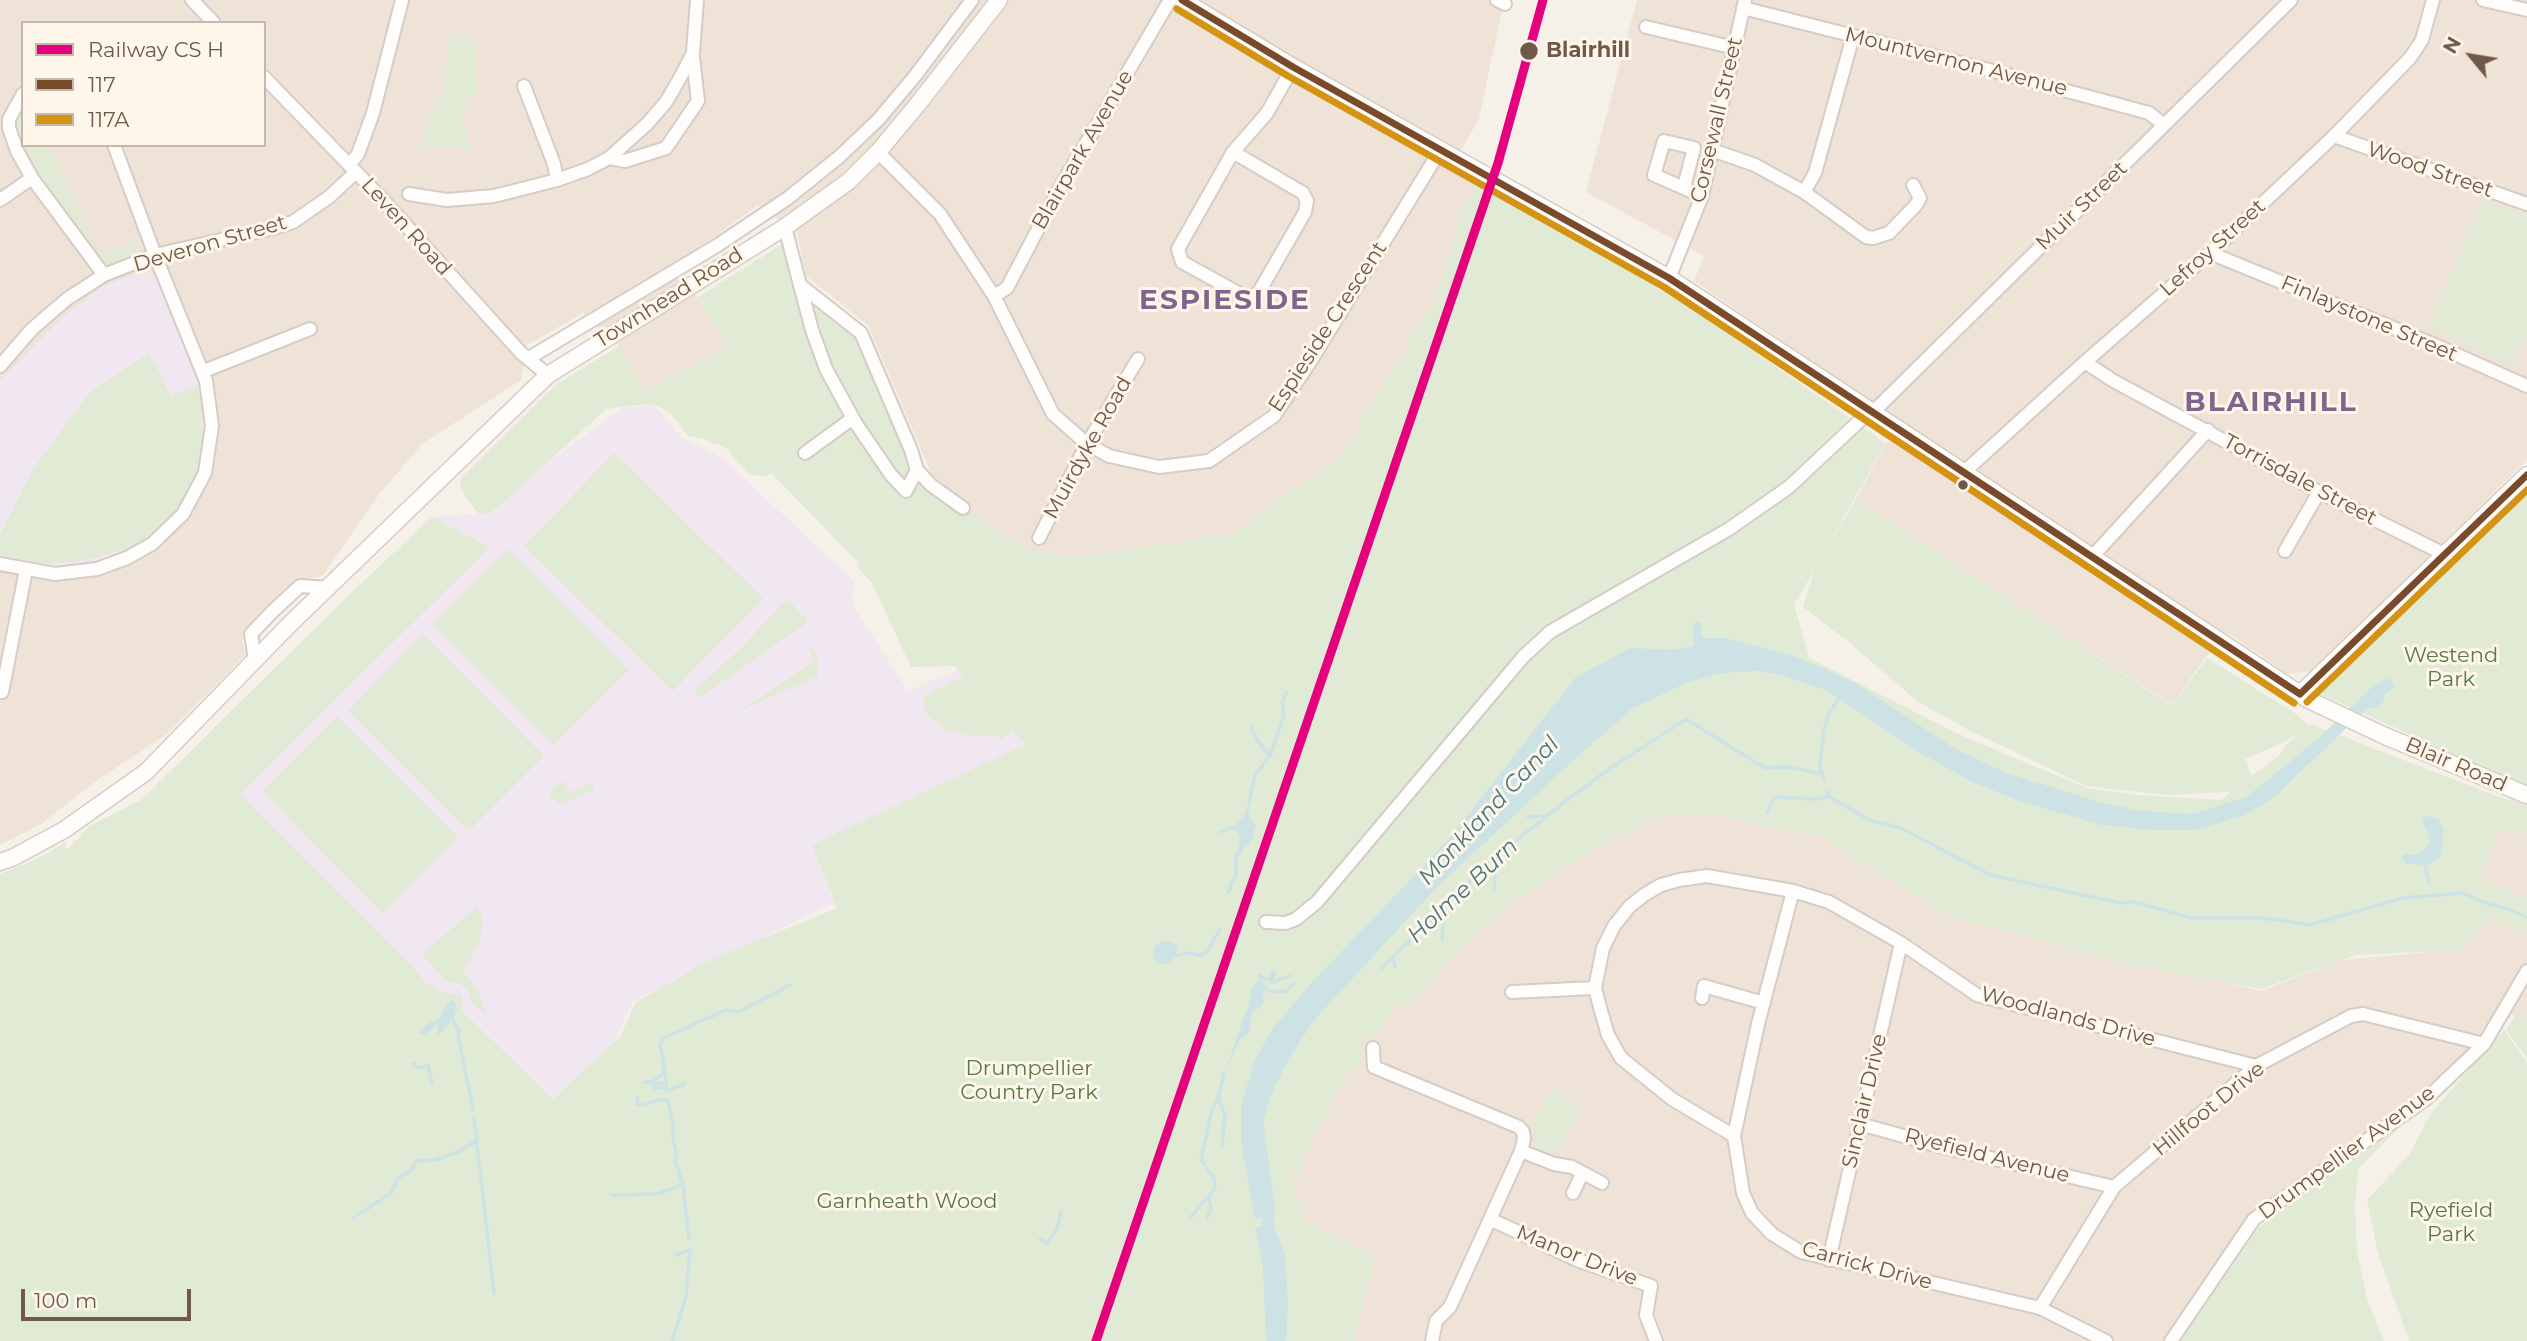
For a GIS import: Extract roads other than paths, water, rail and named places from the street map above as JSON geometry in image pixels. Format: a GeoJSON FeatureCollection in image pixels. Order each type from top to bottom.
{"type":"FeatureCollection","features":[{"type":"Feature","properties":{"kind":"street"},"geometry":{"type":"LineString","coordinates":[[192,0],[212,21]]}},
{"type":"Feature","properties":{"kind":"street","name":"Deveron Street"},"geometry":{"type":"LineString","coordinates":[[0,366],[32,330],[67,299],[104,275],[155,255],[293,222],[329,197],[352,169],[358,154],[373,113],[402,0]]}},
{"type":"Feature","properties":{"kind":"street"},"geometry":{"type":"LineString","coordinates":[[609,158],[625,160],[666,148],[698,101],[693,71],[697,0]]}},
{"type":"Feature","properties":{"kind":"street"},"geometry":{"type":"LineString","coordinates":[[529,358],[718,245],[788,198],[839,157],[878,120],[972,0]]}},
{"type":"Feature","properties":{"kind":"street","name":"Townhead Road"},"geometry":{"type":"LineString","coordinates":[[0,862],[64,830],[146,772],[255,659],[548,375],[785,228],[849,181],[878,152],[999,0]]}},
{"type":"Feature","properties":{"kind":"street","name":"Blairpark Avenue"},"geometry":{"type":"LineString","coordinates":[[994,296],[1007,288],[1058,191],[1170,0]]}},
{"type":"Feature","properties":{"kind":"street"},"geometry":{"type":"LineString","coordinates":[[1182,0],[1293,67],[1669,278],[2300,694],[2527,475]]}},
{"type":"Feature","properties":{"kind":"street","name":"Muir Street"},"geometry":{"type":"LineString","coordinates":[[1266,922],[1286,923],[1296,919],[1317,902],[1523,657],[1550,632],[1729,529],[1789,487],[1871,412],[2291,0]]}},
{"type":"Feature","properties":{"kind":"street","name":"Lefroy Street"},"geometry":{"type":"LineString","coordinates":[[1963,473],[2210,253],[2334,136],[2410,58],[2421,40],[2434,0]]}},
{"type":"Feature","properties":{"kind":"street"},"geometry":{"type":"LineString","coordinates":[[2483,0],[2527,10]]}},
{"type":"Feature","properties":{"kind":"street","name":"Mountvernon Avenue"},"geometry":{"type":"LineString","coordinates":[[1744,4],[1853,36],[2149,113],[2164,125]]}},
{"type":"Feature","properties":{"kind":"street","name":"Corsewall Street"},"geometry":{"type":"LineString","coordinates":[[1669,278],[1702,196],[1744,4]]}},
{"type":"Feature","properties":{"kind":"street"},"geometry":{"type":"LineString","coordinates":[[1646,27],[1735,48]]}},
{"type":"Feature","properties":{"kind":"street"},"geometry":{"type":"LineString","coordinates":[[1804,192],[1815,173],[1853,36]]}},
{"type":"Feature","properties":{"kind":"street"},"geometry":{"type":"LineString","coordinates":[[409,194],[447,200],[494,196],[588,169],[609,158],[647,124],[666,102],[693,53]]}},
{"type":"Feature","properties":{"kind":"street"},"geometry":{"type":"LineString","coordinates":[[1233,152],[1303,193],[1307,201],[1305,212],[1259,292],[1249,299],[1182,262],[1178,253],[1179,245],[1233,152],[1267,113],[1293,67]]}},
{"type":"Feature","properties":{"kind":"street","name":"Leven Road"},"geometry":{"type":"LineString","coordinates":[[266,81],[352,169],[521,353],[548,375]]}},
{"type":"Feature","properties":{"kind":"street"},"geometry":{"type":"LineString","coordinates":[[524,86],[554,164],[557,180]]}},
{"type":"Feature","properties":{"kind":"street"},"geometry":{"type":"LineString","coordinates":[[21,97],[9,118],[9,128],[17,150],[32,178],[104,275]]}},
{"type":"Feature","properties":{"kind":"street","name":"Wood Street"},"geometry":{"type":"LineString","coordinates":[[2334,136],[2527,204]]}},
{"type":"Feature","properties":{"kind":"street"},"geometry":{"type":"LineString","coordinates":[[0,564],[55,574],[97,569],[127,558],[152,544],[183,514],[205,472],[212,426],[209,390],[204,371],[155,255],[115,147]]}},
{"type":"Feature","properties":{"kind":"street","name":"Espieside Crescent"},"geometry":{"type":"LineString","coordinates":[[878,152],[940,214],[994,296],[1053,414],[1087,444],[1109,456],[1158,467],[1209,461],[1274,416],[1441,149]]}},
{"type":"Feature","properties":{"kind":"street"},"geometry":{"type":"LineString","coordinates":[[1713,150],[1755,165],[1804,192],[1866,237],[1873,238],[1889,233],[1916,205],[1920,198],[1913,185]]}},
{"type":"Feature","properties":{"kind":"street"},"geometry":{"type":"LineString","coordinates":[[0,200],[32,178]]}},
{"type":"Feature","properties":{"kind":"street"},"geometry":{"type":"LineString","coordinates":[[1684,187],[1702,196]]}},
{"type":"Feature","properties":{"kind":"street"},"geometry":{"type":"LineString","coordinates":[[788,198],[801,214]]}},
{"type":"Feature","properties":{"kind":"street"},"geometry":{"type":"LineString","coordinates":[[785,228],[811,330],[826,369],[853,418],[891,475],[906,491],[917,470]]}},
{"type":"Feature","properties":{"kind":"street","name":"Finlaystone Street"},"geometry":{"type":"LineString","coordinates":[[2210,253],[2435,345],[2527,386]]}},
{"type":"Feature","properties":{"kind":"street"},"geometry":{"type":"LineString","coordinates":[[800,285],[861,333],[917,470],[931,485],[963,508]]}},
{"type":"Feature","properties":{"kind":"street"},"geometry":{"type":"LineString","coordinates":[[204,371],[310,329]]}},
{"type":"Feature","properties":{"kind":"street","name":"Muirdyke Road"},"geometry":{"type":"LineString","coordinates":[[1039,538],[1087,444],[1138,359]]}},
{"type":"Feature","properties":{"kind":"street","name":"Torrisdale Street"},"geometry":{"type":"LineString","coordinates":[[2085,362],[2112,380],[2319,492],[2444,554]]}},
{"type":"Feature","properties":{"kind":"street"},"geometry":{"type":"LineString","coordinates":[[805,453],[853,418]]}},
{"type":"Feature","properties":{"kind":"street"},"geometry":{"type":"LineString","coordinates":[[2092,557],[2208,430]]}},
{"type":"Feature","properties":{"kind":"street"},"geometry":{"type":"LineString","coordinates":[[2285,551],[2319,492]]}},
{"type":"Feature","properties":{"kind":"street"},"geometry":{"type":"LineString","coordinates":[[2,692],[26,570]]}},
{"type":"Feature","properties":{"kind":"street","name":"Blair Road"},"geometry":{"type":"LineString","coordinates":[[2300,694],[2385,736],[2527,795]]}},
{"type":"Feature","properties":{"kind":"street","name":"Woodlands Drive"},"geometry":{"type":"LineString","coordinates":[[1734,1136],[1672,1100],[1621,1058],[1608,1035],[1595,988],[1603,948],[1614,926],[1629,908],[1661,885],[1707,876],[1793,891],[1829,902],[1901,943],[1977,995],[2256,1066]]}},
{"type":"Feature","properties":{"kind":"street","name":"Carrick Drive"},"geometry":{"type":"LineString","coordinates":[[1793,891],[1734,1136],[1744,1193],[1752,1213],[1772,1234],[1801,1252],[2040,1308],[2106,1341]]}},
{"type":"Feature","properties":{"kind":"street","name":"Sinclair Drive"},"geometry":{"type":"LineString","coordinates":[[1829,1260],[1901,943]]}},
{"type":"Feature","properties":{"kind":"street","name":"Drumpellier Avenue"},"geometry":{"type":"LineString","coordinates":[[2171,1341],[2254,1219],[2426,1099],[2484,1044],[2527,971]]}},
{"type":"Feature","properties":{"kind":"street"},"geometry":{"type":"LineString","coordinates":[[1704,987],[1764,1003]]}},
{"type":"Feature","properties":{"kind":"street"},"geometry":{"type":"LineString","coordinates":[[1512,992],[1595,988]]}},
{"type":"Feature","properties":{"kind":"street","name":"Hillfoot Drive"},"geometry":{"type":"LineString","coordinates":[[2040,1308],[2114,1187],[2256,1066],[2351,1016],[2363,1014],[2484,1044]]}},
{"type":"Feature","properties":{"kind":"street"},"geometry":{"type":"LineString","coordinates":[[1373,1048],[1374,1067],[1519,1127],[1523,1132],[1521,1150],[1450,1307],[1436,1321],[1432,1341]]}},
{"type":"Feature","properties":{"kind":"street","name":"Ryefield Avenue"},"geometry":{"type":"LineString","coordinates":[[1860,1124],[1939,1146],[2114,1187]]}},
{"type":"Feature","properties":{"kind":"street"},"geometry":{"type":"LineString","coordinates":[[1521,1150],[1554,1164],[1572,1167],[1602,1183]]}},
{"type":"Feature","properties":{"kind":"street"},"geometry":{"type":"LineString","coordinates":[[1573,1193],[1582,1174]]}},
{"type":"Feature","properties":{"kind":"street","name":"Manor Drive"},"geometry":{"type":"LineString","coordinates":[[1490,1219],[1577,1260],[1651,1286],[1646,1315],[1656,1341]]}},
{"type":"Feature","properties":{"kind":"water"},"geometry":{"type":"Polygon","coordinates":[[[1700,622],[1702,638],[1725,638],[1791,655],[1854,682],[1957,750],[2007,773],[2102,803],[2143,811],[2193,814],[2247,797],[2321,736],[2370,689],[2388,678],[2396,687],[2386,693],[2383,702],[2377,707],[2366,709],[2273,798],[2245,815],[2195,830],[2152,830],[2101,825],[2017,800],[1970,781],[1917,751],[1826,690],[1780,675],[1758,671],[1719,673],[1684,684],[1633,708],[1578,756],[1439,885],[1314,1020],[1288,1060],[1273,1091],[1263,1121],[1276,1215],[1255,1219],[1241,1142],[1241,1107],[1254,1062],[1273,1028],[1308,987],[1449,839],[1576,677],[1630,648],[1672,650],[1694,646],[1693,623],[1700,622]]]}},
{"type":"Feature","properties":{"kind":"water"},"geometry":{"type":"Polygon","coordinates":[[[1249,803],[1250,819],[1256,824],[1251,842],[1236,856],[1240,840],[1237,831],[1231,829],[1244,816],[1249,803]]]}},
{"type":"Feature","properties":{"kind":"water"},"geometry":{"type":"Polygon","coordinates":[[[2428,815],[2439,820],[2444,830],[2441,855],[2428,866],[2406,863],[2401,858],[2405,854],[2424,851],[2430,843],[2422,821],[2428,815]]]}},
{"type":"Feature","properties":{"kind":"water"},"geometry":{"type":"Polygon","coordinates":[[[1163,941],[1173,942],[1178,947],[1176,956],[1168,963],[1160,964],[1153,956],[1154,946],[1163,941]]]}},
{"type":"Feature","properties":{"kind":"water"},"geometry":{"type":"Polygon","coordinates":[[[1259,973],[1266,977],[1262,981],[1272,992],[1265,990],[1263,1004],[1252,1013],[1250,1031],[1240,1040],[1224,1074],[1249,1004],[1252,987],[1260,979],[1257,976],[1259,973]]]}},
{"type":"Feature","properties":{"kind":"water"},"geometry":{"type":"Polygon","coordinates":[[[453,1000],[456,1005],[454,1022],[452,1020],[437,1035],[438,1023],[426,1035],[418,1034],[427,1024],[440,1018],[447,1003],[453,1000]]]}},
{"type":"Feature","properties":{"kind":"water"},"geometry":{"type":"Polygon","coordinates":[[[1274,1225],[1285,1254],[1288,1304],[1286,1341],[1266,1341],[1263,1268],[1255,1227],[1274,1225]]]}},
{"type":"Feature","properties":{"kind":"waterway"},"geometry":{"type":"LineString","coordinates":[[1249,803],[1255,775],[1270,756],[1284,716],[1282,702],[1287,692]]}},
{"type":"Feature","properties":{"kind":"waterway"},"geometry":{"type":"LineString","coordinates":[[1830,711],[1842,695]]}},
{"type":"Feature","properties":{"kind":"waterway"},"geometry":{"type":"LineString","coordinates":[[1824,780],[1820,766],[1829,711]]}},
{"type":"Feature","properties":{"kind":"waterway","name":"Holme Burn"},"geometry":{"type":"LineString","coordinates":[[1528,817],[1546,816],[1605,772],[1686,719],[1765,768],[1791,767],[1821,774]]}},
{"type":"Feature","properties":{"kind":"waterway"},"geometry":{"type":"LineString","coordinates":[[1251,727],[1270,756]]}},
{"type":"Feature","properties":{"kind":"waterway"},"geometry":{"type":"LineString","coordinates":[[1827,792],[1830,797],[1869,820],[1901,828],[1990,875],[2120,903],[2134,902],[2192,918],[2263,918],[2310,925],[2403,898],[2463,893],[2527,918]]}},
{"type":"Feature","properties":{"kind":"waterway"},"geometry":{"type":"LineString","coordinates":[[1767,812],[1774,797],[1830,797]]}},
{"type":"Feature","properties":{"kind":"waterway","name":"Holme Burn"},"geometry":{"type":"LineString","coordinates":[[1382,968],[1496,856],[1545,818]]}},
{"type":"Feature","properties":{"kind":"waterway"},"geometry":{"type":"LineString","coordinates":[[1221,832],[1232,827]]}},
{"type":"Feature","properties":{"kind":"waterway"},"geometry":{"type":"LineString","coordinates":[[1228,892],[1236,874],[1236,856],[1241,852]]}},
{"type":"Feature","properties":{"kind":"waterway"},"geometry":{"type":"LineString","coordinates":[[1494,891],[1496,856]]}},
{"type":"Feature","properties":{"kind":"waterway"},"geometry":{"type":"LineString","coordinates":[[2425,866],[2429,883]]}},
{"type":"Feature","properties":{"kind":"waterway"},"geometry":{"type":"LineString","coordinates":[[1442,940],[1444,908]]}},
{"type":"Feature","properties":{"kind":"waterway"},"geometry":{"type":"LineString","coordinates":[[1176,956],[1207,952],[1220,929]]}},
{"type":"Feature","properties":{"kind":"waterway"},"geometry":{"type":"LineString","coordinates":[[1393,957],[1395,967]]}},
{"type":"Feature","properties":{"kind":"waterway"},"geometry":{"type":"LineString","coordinates":[[1264,979],[1270,979],[1272,972],[1272,983],[1282,978]]}},
{"type":"Feature","properties":{"kind":"waterway"},"geometry":{"type":"LineString","coordinates":[[1285,978],[1290,976]]}},
{"type":"Feature","properties":{"kind":"waterway"},"geometry":{"type":"LineString","coordinates":[[1272,992],[1286,991],[1294,983]]}},
{"type":"Feature","properties":{"kind":"waterway"},"geometry":{"type":"LineString","coordinates":[[684,1084],[666,1091],[660,1045],[663,1038],[726,1010],[739,1012],[790,985]]}},
{"type":"Feature","properties":{"kind":"waterway"},"geometry":{"type":"LineString","coordinates":[[452,1019],[460,1032],[458,1036],[473,1110]]}},
{"type":"Feature","properties":{"kind":"waterway"},"geometry":{"type":"LineString","coordinates":[[413,1063],[418,1068],[428,1066],[432,1082]]}},
{"type":"Feature","properties":{"kind":"waterway"},"geometry":{"type":"LineString","coordinates":[[644,1082],[652,1082],[665,1072]]}},
{"type":"Feature","properties":{"kind":"waterway"},"geometry":{"type":"LineString","coordinates":[[1205,1165],[1201,1159],[1224,1073]]}},
{"type":"Feature","properties":{"kind":"waterway"},"geometry":{"type":"LineString","coordinates":[[665,1083],[654,1084],[654,1088],[665,1088]]}},
{"type":"Feature","properties":{"kind":"waterway"},"geometry":{"type":"LineString","coordinates":[[638,1098],[637,1104],[641,1105],[668,1100],[673,1124]]}},
{"type":"Feature","properties":{"kind":"waterway"},"geometry":{"type":"LineString","coordinates":[[1218,1098],[1225,1115],[1222,1146]]}},
{"type":"Feature","properties":{"kind":"waterway"},"geometry":{"type":"LineString","coordinates":[[474,1118],[494,1293]]}},
{"type":"Feature","properties":{"kind":"waterway"},"geometry":{"type":"LineString","coordinates":[[673,1126],[677,1156],[675,1160],[683,1185],[689,1239]]}},
{"type":"Feature","properties":{"kind":"waterway"},"geometry":{"type":"LineString","coordinates":[[353,1218],[391,1193],[398,1178],[411,1170],[417,1161],[435,1160],[458,1152],[476,1141]]}},
{"type":"Feature","properties":{"kind":"waterway"},"geometry":{"type":"LineString","coordinates":[[1190,1218],[1215,1188],[1214,1178],[1206,1169]]}},
{"type":"Feature","properties":{"kind":"waterway"},"geometry":{"type":"LineString","coordinates":[[612,1195],[657,1194],[683,1185]]}},
{"type":"Feature","properties":{"kind":"waterway"},"geometry":{"type":"LineString","coordinates":[[1207,1218],[1211,1209],[1209,1196]]}},
{"type":"Feature","properties":{"kind":"waterway","name":"Monkland Canal"},"geometry":{"type":"LineString","coordinates":[[1266,1200],[1270,1241]]}},
{"type":"Feature","properties":{"kind":"waterway"},"geometry":{"type":"LineString","coordinates":[[1040,1239],[1048,1243],[1058,1226],[1061,1211]]}},
{"type":"Feature","properties":{"kind":"waterway"},"geometry":{"type":"LineString","coordinates":[[672,1341],[686,1297],[690,1250],[676,1255]]}},
{"type":"Feature","properties":{"kind":"place","name":"Blairhill"},"geometry":{"type":"Point","coordinates":[1529,51]}},
{"type":"Feature","properties":{"kind":"district","name":"ESPIESIDE"},"geometry":{"type":"Point","coordinates":[1225,301]}},
{"type":"Feature","properties":{"kind":"district","name":"BLAIRHILL"},"geometry":{"type":"Point","coordinates":[2271,403]}},
{"type":"Feature","properties":{"kind":"park label","name":"Westend Park"},"geometry":{"type":"Point","coordinates":[2451,668]}},
{"type":"Feature","properties":{"kind":"park label","name":"Drumpellier Country Park"},"geometry":{"type":"Point","coordinates":[1029,1081]}},
{"type":"Feature","properties":{"kind":"park label","name":"Garnheath Wood"},"geometry":{"type":"Point","coordinates":[907,1202]}},
{"type":"Feature","properties":{"kind":"park label","name":"Ryefield Park"},"geometry":{"type":"Point","coordinates":[2451,1223]}}]}
